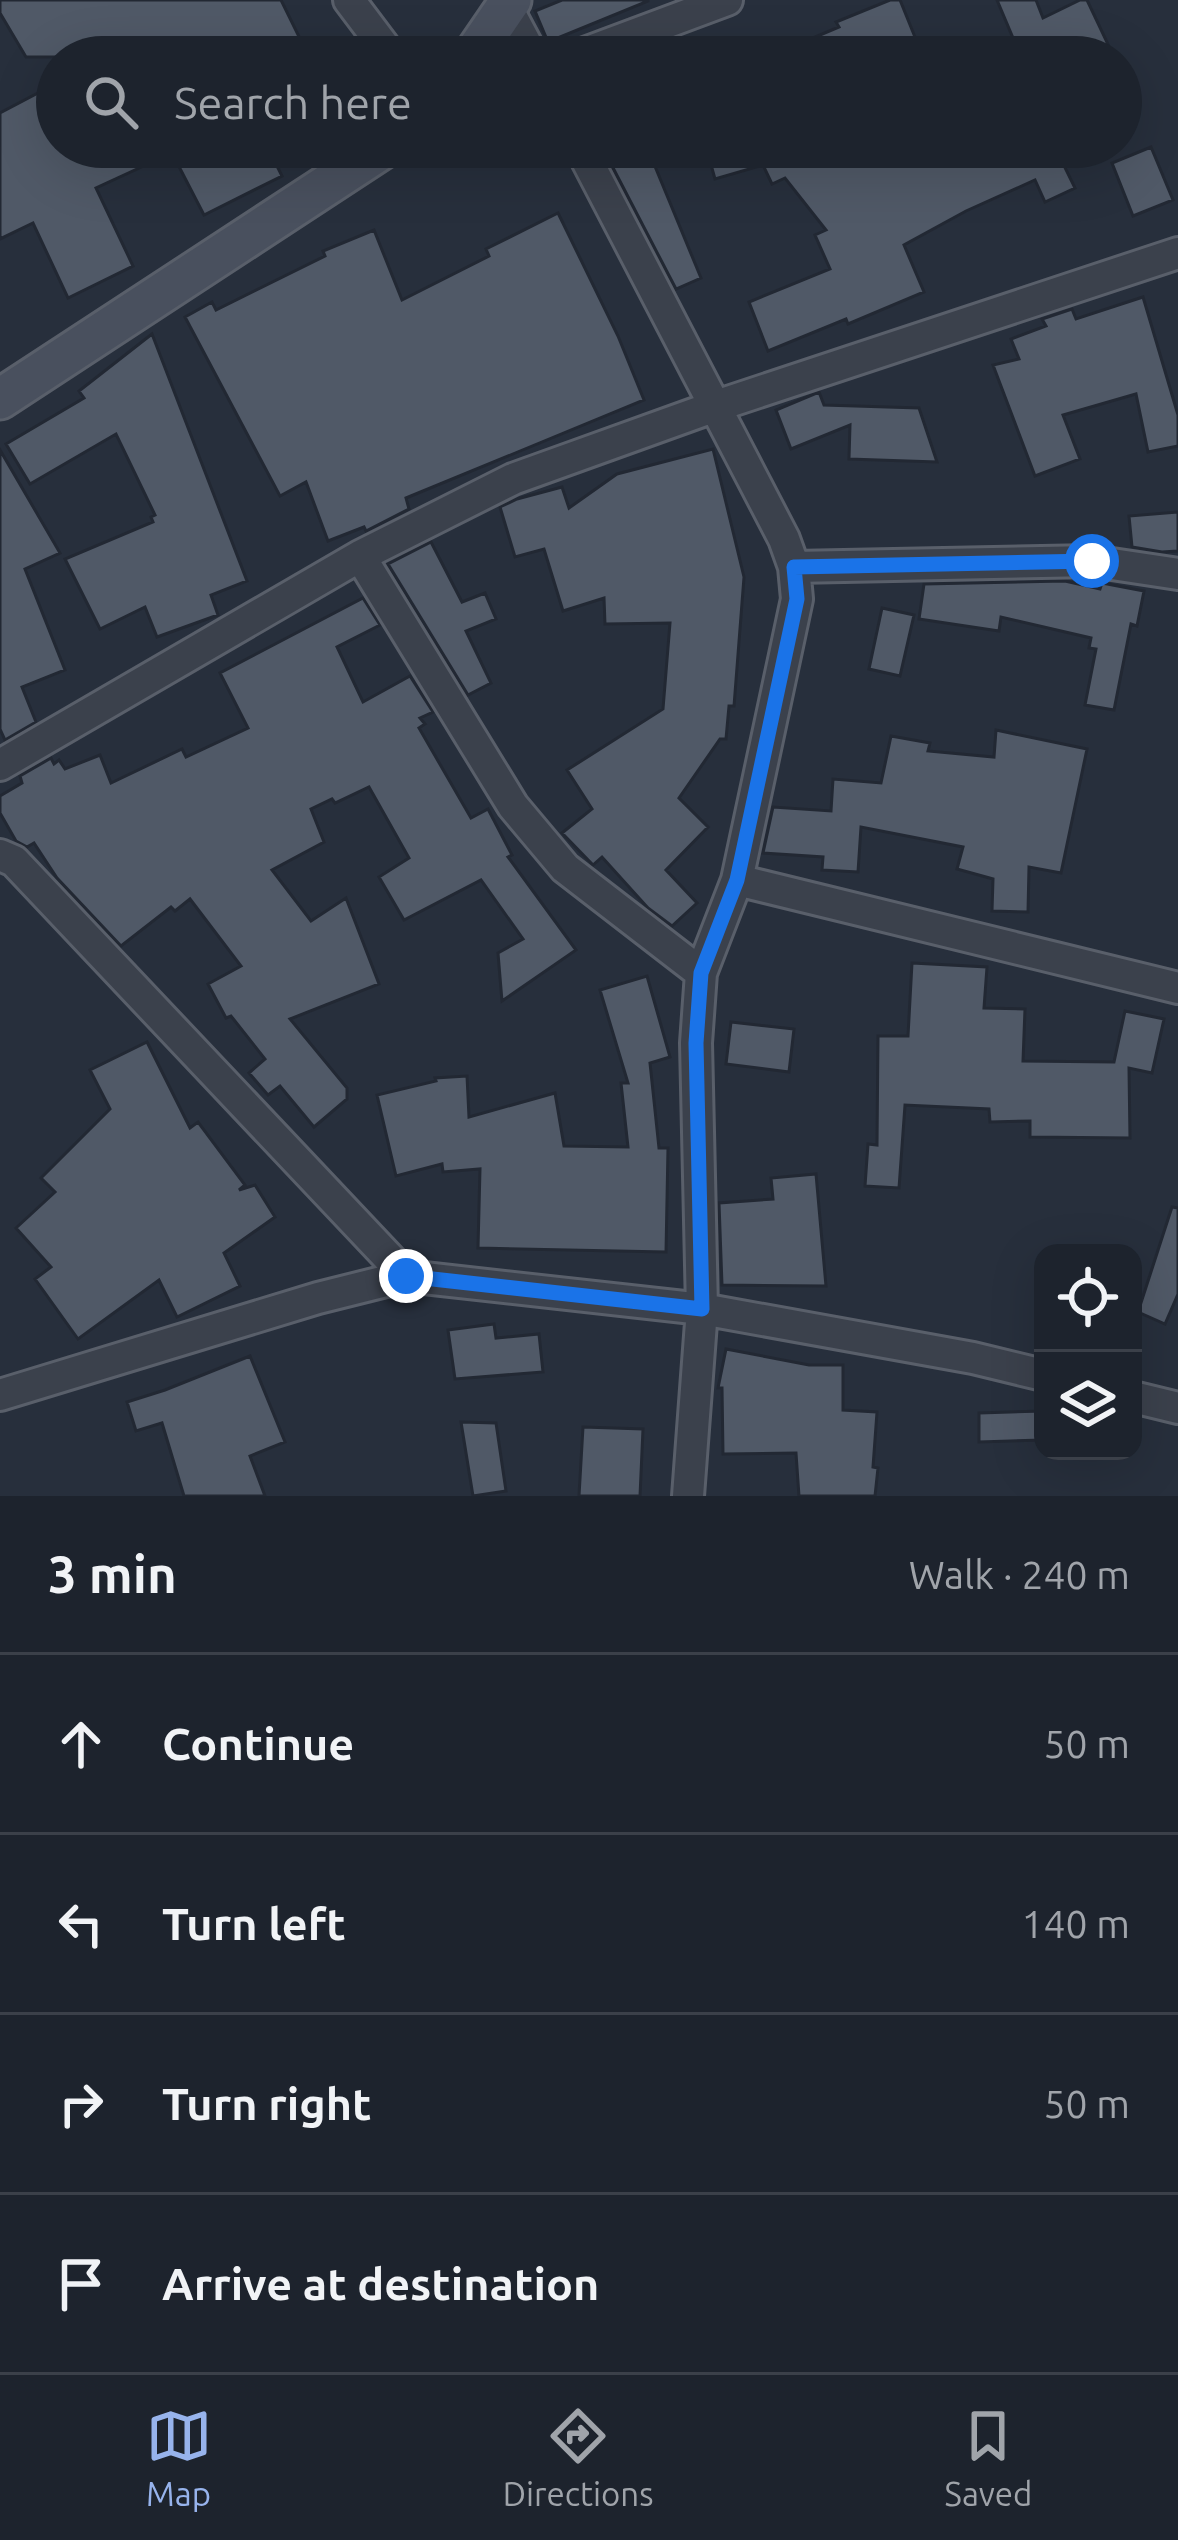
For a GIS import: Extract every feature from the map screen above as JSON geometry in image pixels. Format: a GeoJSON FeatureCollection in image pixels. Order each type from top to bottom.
{"type":"FeatureCollection","features":[{"type":"Feature","properties":{"kind":"street"},"geometry":{"type":"LineString","coordinates":[[349,0],[376,36]]}},
{"type":"Feature","properties":{"kind":"street"},"geometry":{"type":"LineString","coordinates":[[630,36],[727,0]]}},
{"type":"Feature","properties":{"kind":"street"},"geometry":{"type":"LineString","coordinates":[[486,36],[508,3]]}},
{"type":"Feature","properties":{"kind":"street"},"geometry":{"type":"LineString","coordinates":[[508,3],[523,36]]}},
{"type":"Feature","properties":{"kind":"street"},"geometry":{"type":"LineString","coordinates":[[0,399],[353,168]]}},
{"type":"Feature","properties":{"kind":"street"},"geometry":{"type":"LineString","coordinates":[[591,168],[784,539],[794,567],[797,599],[737,880],[701,973],[696,1043],[702,1309],[688,1496]]}},
{"type":"Feature","properties":{"kind":"street"},"geometry":{"type":"LineString","coordinates":[[0,765],[360,556],[513,478],[1178,253]]}},
{"type":"Feature","properties":{"kind":"street"},"geometry":{"type":"LineString","coordinates":[[360,556],[513,806],[565,868],[701,973]]}},
{"type":"Feature","properties":{"kind":"street"},"geometry":{"type":"LineString","coordinates":[[794,567],[1092,561],[1178,574]]}},
{"type":"Feature","properties":{"kind":"street"},"geometry":{"type":"LineString","coordinates":[[5,863],[406,1276]]}},
{"type":"Feature","properties":{"kind":"street"},"geometry":{"type":"LineString","coordinates":[[737,880],[1178,988]]}},
{"type":"Feature","properties":{"kind":"street"},"geometry":{"type":"LineString","coordinates":[[0,1395],[318,1298],[406,1276],[702,1309],[1034,1373]]}},
{"type":"Feature","properties":{"kind":"street"},"geometry":{"type":"LineString","coordinates":[[1142,1399],[1178,1408]]}},
{"type":"Feature","properties":{"kind":"building"},"geometry":{"type":"Polygon","coordinates":[[[0,0],[281,0],[299,36],[36,36],[36,57],[26,57],[0,13],[0,0]]]}},
{"type":"Feature","properties":{"kind":"building"},"geometry":{"type":"Polygon","coordinates":[[[562,0],[648,0],[563,36],[545,36],[535,11],[562,0]]]}},
{"type":"Feature","properties":{"kind":"building"},"geometry":{"type":"Polygon","coordinates":[[[900,0],[915,36],[818,36],[839,27],[836,22],[900,0]]]}},
{"type":"Feature","properties":{"kind":"building"},"geometry":{"type":"Polygon","coordinates":[[[997,0],[1036,0],[1043,18],[1087,0],[1104,36],[1012,36],[997,0]]]}},
{"type":"Feature","properties":{"kind":"building"},"geometry":{"type":"Polygon","coordinates":[[[36,94],[36,168],[139,168],[96,188],[133,266],[68,298],[33,223],[0,239],[0,113],[36,94]]]}},
{"type":"Feature","properties":{"kind":"building"},"geometry":{"type":"Polygon","coordinates":[[[1151,147],[1173,200],[1133,216],[1114,168],[1142,168],[1142,151],[1151,147]]]}},
{"type":"Feature","properties":{"kind":"building"},"geometry":{"type":"Polygon","coordinates":[[[180,168],[278,168],[282,176],[204,215],[180,168]]]}},
{"type":"Feature","properties":{"kind":"building"},"geometry":{"type":"Polygon","coordinates":[[[613,168],[656,168],[701,278],[676,289],[613,168]]]}},
{"type":"Feature","properties":{"kind":"building"},"geometry":{"type":"Polygon","coordinates":[[[712,168],[753,168],[715,179],[712,168]]]}},
{"type":"Feature","properties":{"kind":"building"},"geometry":{"type":"Polygon","coordinates":[[[764,168],[1065,168],[1075,188],[1045,202],[1035,180],[966,211],[904,245],[924,292],[768,351],[749,302],[830,269],[815,235],[826,230],[785,178],[772,184],[764,168]]]}},
{"type":"Feature","properties":{"kind":"building"},"geometry":{"type":"Polygon","coordinates":[[[558,213],[644,400],[406,498],[409,509],[366,531],[364,527],[328,541],[306,482],[280,496],[185,317],[212,302],[216,310],[325,256],[323,251],[374,230],[402,300],[489,256],[486,249],[558,213]]]}},
{"type":"Feature","properties":{"kind":"building"},"geometry":{"type":"Polygon","coordinates":[[[1143,297],[1178,415],[1178,446],[1148,452],[1136,394],[1063,415],[1080,459],[1035,476],[993,365],[1019,359],[1011,339],[1046,326],[1042,319],[1072,309],[1076,319],[1143,297]]]}},
{"type":"Feature","properties":{"kind":"building"},"geometry":{"type":"Polygon","coordinates":[[[152,334],[247,581],[211,595],[218,615],[157,637],[145,607],[100,629],[65,559],[153,522],[155,515],[116,434],[30,484],[6,444],[84,398],[79,391],[152,334]]]}},
{"type":"Feature","properties":{"kind":"building"},"geometry":{"type":"Polygon","coordinates":[[[819,392],[824,405],[919,408],[937,462],[849,459],[850,425],[791,449],[776,410],[819,392]]]}},
{"type":"Feature","properties":{"kind":"building"},"geometry":{"type":"Polygon","coordinates":[[[713,449],[744,577],[734,706],[729,706],[726,739],[720,739],[679,798],[708,827],[666,870],[697,903],[672,926],[648,908],[602,857],[593,865],[562,833],[592,809],[567,770],[663,709],[670,623],[605,624],[604,598],[563,611],[544,549],[515,557],[500,507],[562,487],[569,508],[617,474],[713,449]]]}},
{"type":"Feature","properties":{"kind":"building"},"geometry":{"type":"Polygon","coordinates":[[[0,450],[60,553],[25,569],[65,670],[22,687],[36,722],[5,740],[0,729],[0,450]]]}},
{"type":"Feature","properties":{"kind":"building"},"geometry":{"type":"Polygon","coordinates":[[[1178,512],[1178,551],[1132,547],[1129,516],[1178,512]]]}},
{"type":"Feature","properties":{"kind":"building"},"geometry":{"type":"Polygon","coordinates":[[[431,542],[462,602],[485,593],[496,619],[466,631],[491,683],[468,695],[388,564],[431,542]]]}},
{"type":"Feature","properties":{"kind":"building"},"geometry":{"type":"Polygon","coordinates":[[[1065,581],[1144,591],[1137,626],[1131,624],[1114,710],[1085,705],[1096,649],[1089,648],[1091,638],[1001,617],[999,631],[919,619],[924,584],[1065,581]]]}},
{"type":"Feature","properties":{"kind":"building"},"geometry":{"type":"Polygon","coordinates":[[[363,598],[380,625],[337,647],[363,702],[410,676],[433,712],[420,718],[425,724],[419,728],[471,818],[488,809],[512,855],[508,857],[576,950],[502,1001],[498,953],[523,939],[481,880],[404,920],[379,877],[409,858],[369,787],[311,809],[324,842],[272,870],[311,921],[346,898],[379,984],[290,1019],[347,1088],[347,1099],[314,1127],[280,1086],[268,1095],[249,1073],[265,1059],[231,1016],[226,1018],[208,984],[241,966],[190,899],[175,911],[171,907],[121,946],[57,878],[34,843],[27,847],[16,841],[0,813],[0,796],[22,783],[20,776],[51,758],[65,769],[100,755],[111,783],[182,749],[186,757],[248,728],[220,673],[363,598]]]}},
{"type":"Feature","properties":{"kind":"building"},"geometry":{"type":"Polygon","coordinates":[[[882,608],[914,615],[900,676],[869,669],[882,608]]]}},
{"type":"Feature","properties":{"kind":"building"},"geometry":{"type":"Polygon","coordinates":[[[996,730],[1087,749],[1061,873],[1029,867],[1028,912],[992,911],[993,879],[957,869],[963,847],[861,827],[858,872],[822,870],[823,857],[763,853],[773,807],[831,811],[833,779],[881,783],[891,736],[930,743],[928,751],[994,757],[996,730]]]}},
{"type":"Feature","properties":{"kind":"building"},"geometry":{"type":"Polygon","coordinates":[[[912,963],[987,967],[984,1008],[1025,1009],[1023,1061],[1114,1062],[1125,1011],[1164,1019],[1152,1073],[1129,1068],[1130,1138],[1030,1137],[1030,1121],[990,1122],[989,1109],[905,1105],[899,1188],[865,1186],[868,1144],[877,1145],[878,1036],[908,1036],[912,963]]]}},
{"type":"Feature","properties":{"kind":"building"},"geometry":{"type":"Polygon","coordinates":[[[647,976],[670,1057],[650,1063],[659,1148],[668,1148],[666,1252],[478,1248],[480,1169],[443,1172],[442,1164],[396,1176],[377,1095],[435,1078],[467,1076],[469,1117],[555,1093],[564,1146],[628,1147],[621,1083],[628,1083],[600,990],[647,976]]]}},
{"type":"Feature","properties":{"kind":"building"},"geometry":{"type":"Polygon","coordinates":[[[731,1022],[794,1029],[789,1072],[726,1064],[731,1022]]]}},
{"type":"Feature","properties":{"kind":"building"},"geometry":{"type":"Polygon","coordinates":[[[147,1042],[190,1128],[198,1122],[245,1185],[239,1190],[255,1185],[275,1217],[224,1253],[240,1286],[177,1317],[159,1280],[78,1339],[35,1279],[51,1267],[16,1228],[55,1192],[41,1178],[110,1109],[90,1070],[147,1042]]]}},
{"type":"Feature","properties":{"kind":"building"},"geometry":{"type":"Polygon","coordinates":[[[816,1174],[826,1286],[722,1285],[719,1203],[773,1199],[771,1178],[816,1174]]]}},
{"type":"Feature","properties":{"kind":"building"},"geometry":{"type":"Polygon","coordinates":[[[1172,1207],[1178,1208],[1178,1294],[1165,1324],[1142,1314],[1142,1300],[1172,1207]]]}},
{"type":"Feature","properties":{"kind":"building"},"geometry":{"type":"Polygon","coordinates":[[[494,1324],[496,1338],[539,1334],[543,1372],[455,1379],[448,1330],[494,1324]]]}},
{"type":"Feature","properties":{"kind":"building"},"geometry":{"type":"Polygon","coordinates":[[[726,1349],[809,1365],[843,1365],[843,1410],[877,1412],[875,1496],[799,1496],[796,1453],[723,1454],[722,1388],[718,1388],[726,1349]]]}},
{"type":"Feature","properties":{"kind":"building"},"geometry":{"type":"Polygon","coordinates":[[[250,1356],[285,1442],[250,1456],[265,1496],[184,1496],[162,1423],[136,1431],[127,1402],[250,1356]]]}},
{"type":"Feature","properties":{"kind":"building"},"geometry":{"type":"Polygon","coordinates":[[[1034,1411],[1034,1440],[979,1442],[979,1413],[1034,1411]]]}},
{"type":"Feature","properties":{"kind":"building"},"geometry":{"type":"Polygon","coordinates":[[[461,1422],[496,1423],[506,1491],[473,1496],[461,1422]]]}},
{"type":"Feature","properties":{"kind":"building"},"geometry":{"type":"Polygon","coordinates":[[[583,1427],[643,1429],[640,1496],[579,1496],[583,1427]]]}},
{"type":"Feature","properties":{"kind":"route"},"geometry":{"type":"LineString","coordinates":[[406,1276],[702,1309],[696,1043],[701,973],[737,880],[797,599],[794,567],[1092,561]]}}]}
